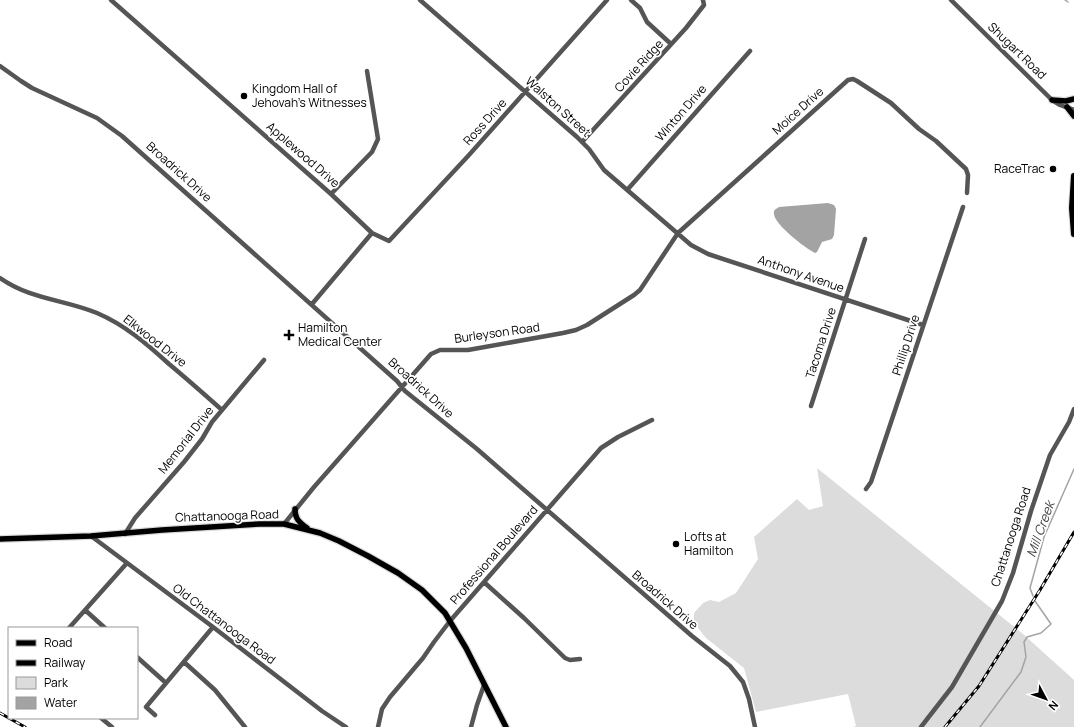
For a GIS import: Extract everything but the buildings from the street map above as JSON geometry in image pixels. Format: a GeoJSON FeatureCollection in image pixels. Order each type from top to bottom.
{"type":"FeatureCollection","features":[{"type":"Feature","properties":{"kind":"highway"},"geometry":{"type":"LineString","coordinates":[[1074,176],[1072,200],[1074,234]]}},
{"type":"Feature","properties":{"kind":"main road"},"geometry":{"type":"LineString","coordinates":[[1052,100],[1066,101],[1074,99]]}},
{"type":"Feature","properties":{"kind":"main road"},"geometry":{"type":"LineString","coordinates":[[1067,108],[1074,116]]}},
{"type":"Feature","properties":{"kind":"main road"},"geometry":{"type":"LineString","coordinates":[[295,509],[295,517],[298,522],[308,530]]}},
{"type":"Feature","properties":{"kind":"main road","name":"Chattanooga Road"},"geometry":{"type":"LineString","coordinates":[[0,539],[91,536],[260,524],[284,524],[308,530],[340,541],[398,573],[422,590],[445,613],[466,648],[506,727]]}},
{"type":"Feature","properties":{"kind":"street","name":"Applewood Drive"},"geometry":{"type":"LineString","coordinates":[[111,0],[332,194],[372,233]]}},
{"type":"Feature","properties":{"kind":"street","name":"Walston Street"},"geometry":{"type":"LineString","coordinates":[[420,0],[582,142],[604,170],[678,233]]}},
{"type":"Feature","properties":{"kind":"street","name":"Ross Drive"},"geometry":{"type":"LineString","coordinates":[[372,233],[389,241],[526,92],[607,0]]}},
{"type":"Feature","properties":{"kind":"street"},"geometry":{"type":"LineString","coordinates":[[631,0],[640,8],[647,22],[671,44]]}},
{"type":"Feature","properties":{"kind":"street","name":"Covie Ridge"},"geometry":{"type":"LineString","coordinates":[[582,142],[700,12],[704,5],[703,0]]}},
{"type":"Feature","properties":{"kind":"street","name":"Shugart Road"},"geometry":{"type":"LineString","coordinates":[[951,0],[1052,100],[1074,110]]}},
{"type":"Feature","properties":{"kind":"street","name":"Winton Drive"},"geometry":{"type":"LineString","coordinates":[[628,190],[750,51]]}},
{"type":"Feature","properties":{"kind":"street","name":"Broadrick Drive"},"geometry":{"type":"LineString","coordinates":[[0,66],[32,88],[88,113],[110,127],[137,149],[397,380],[405,391],[477,450],[692,636],[730,666],[742,682],[749,699],[755,727]]}},
{"type":"Feature","properties":{"kind":"street"},"geometry":{"type":"LineString","coordinates":[[332,194],[372,152],[378,139],[367,71]]}},
{"type":"Feature","properties":{"kind":"street","name":"Moice Drive"},"geometry":{"type":"LineString","coordinates":[[678,233],[848,80],[853,79],[891,103],[914,125],[939,144],[968,172],[967,193]]}},
{"type":"Feature","properties":{"kind":"street","name":"Phillip Drive"},"geometry":{"type":"LineString","coordinates":[[866,489],[871,482],[963,207]]}},
{"type":"Feature","properties":{"kind":"street"},"geometry":{"type":"LineString","coordinates":[[312,304],[372,233]]}},
{"type":"Feature","properties":{"kind":"street","name":"Anthony Avenue"},"geometry":{"type":"LineString","coordinates":[[678,233],[692,245],[708,254],[923,325]]}},
{"type":"Feature","properties":{"kind":"street","name":"Burleyson Road"},"geometry":{"type":"LineString","coordinates":[[284,524],[295,509],[431,354],[436,351],[468,350],[547,336],[576,330],[587,325],[640,290],[678,233]]}},
{"type":"Feature","properties":{"kind":"street","name":"Tacoma Drive"},"geometry":{"type":"LineString","coordinates":[[811,406],[865,239]]}},
{"type":"Feature","properties":{"kind":"street","name":"Elkwood Drive"},"geometry":{"type":"LineString","coordinates":[[0,278],[22,291],[37,296],[74,304],[114,321],[148,345],[222,410]]}},
{"type":"Feature","properties":{"kind":"street","name":"Memorial Drive"},"geometry":{"type":"LineString","coordinates":[[125,534],[134,518],[198,445],[212,422],[264,360]]}},
{"type":"Feature","properties":{"kind":"street","name":"Chattanooga Road"},"geometry":{"type":"LineString","coordinates":[[921,727],[952,687],[1002,602],[1013,573],[1031,511],[1050,455],[1069,422],[1074,409]]}},
{"type":"Feature","properties":{"kind":"street","name":"Professional Boulevard"},"geometry":{"type":"LineString","coordinates":[[378,727],[382,709],[390,697],[423,658],[450,621],[601,448],[619,436],[652,420]]}},
{"type":"Feature","properties":{"kind":"street","name":"Old Chattanooga Road"},"geometry":{"type":"LineString","coordinates":[[91,536],[322,711],[346,727]]}},
{"type":"Feature","properties":{"kind":"street"},"geometry":{"type":"LineString","coordinates":[[70,627],[127,563]]}},
{"type":"Feature","properties":{"kind":"street"},"geometry":{"type":"LineString","coordinates":[[484,583],[524,618],[565,658],[570,660],[580,659]]}},
{"type":"Feature","properties":{"kind":"street"},"geometry":{"type":"LineString","coordinates":[[85,610],[103,627]]}},
{"type":"Feature","properties":{"kind":"street"},"geometry":{"type":"LineString","coordinates":[[155,715],[146,707],[213,627]]}},
{"type":"Feature","properties":{"kind":"street"},"geometry":{"type":"LineString","coordinates":[[138,658],[166,683]]}},
{"type":"Feature","properties":{"kind":"street"},"geometry":{"type":"LineString","coordinates":[[184,662],[215,690],[245,727]]}},
{"type":"Feature","properties":{"kind":"street"},"geometry":{"type":"LineString","coordinates":[[471,727],[484,685]]}},
{"type":"Feature","properties":{"kind":"street"},"geometry":{"type":"LineString","coordinates":[[102,719],[112,727]]}},
{"type":"Feature","properties":{"kind":"green space"},"geometry":{"type":"Polygon","coordinates":[[[817,468],[1023,634],[1074,680],[1074,727],[853,727],[856,726],[848,694],[756,712],[744,668],[706,638],[694,623],[694,613],[703,603],[710,600],[719,602],[736,593],[758,559],[754,537],[797,499],[809,510],[823,506],[817,468]]]}},
{"type":"Feature","properties":{"kind":"water"},"geometry":{"type":"Polygon","coordinates":[[[828,203],[834,205],[836,209],[834,235],[832,239],[822,242],[815,253],[785,230],[779,224],[774,214],[774,211],[779,207],[828,203]]]}},
{"type":"Feature","properties":{"kind":"waterway","name":"Mill Creek"},"geometry":{"type":"LineString","coordinates":[[1033,596],[1030,588],[1044,537],[1074,469]]}},
{"type":"Feature","properties":{"kind":"waterway","name":"Mill Creek"},"geometry":{"type":"LineString","coordinates":[[980,727],[1021,672],[1026,657],[1024,642],[1027,637],[1041,633],[1051,624],[1035,601]]}},
{"type":"Feature","properties":{"kind":"railway"},"geometry":{"type":"LineString","coordinates":[[945,727],[979,686],[1040,590],[1074,532]]}},
{"type":"Feature","properties":{"kind":"railway"},"geometry":{"type":"LineString","coordinates":[[0,713],[8,717]]}},
{"type":"Feature","properties":{"kind":"railway"},"geometry":{"type":"LineString","coordinates":[[11,719],[25,727]]}},
{"type":"Feature","properties":{"kind":"place","name":"Kingdom Hall of Jehovah’s Witnesses"},"geometry":{"type":"Point","coordinates":[244,96]}},
{"type":"Feature","properties":{"kind":"place","name":"RaceTrac"},"geometry":{"type":"Point","coordinates":[1053,169]}},
{"type":"Feature","properties":{"kind":"place","name":"Hamilton Medical Center"},"geometry":{"type":"Point","coordinates":[289,335]}},
{"type":"Feature","properties":{"kind":"place","name":"Lofts at Hamilton"},"geometry":{"type":"Point","coordinates":[676,544]}}]}
